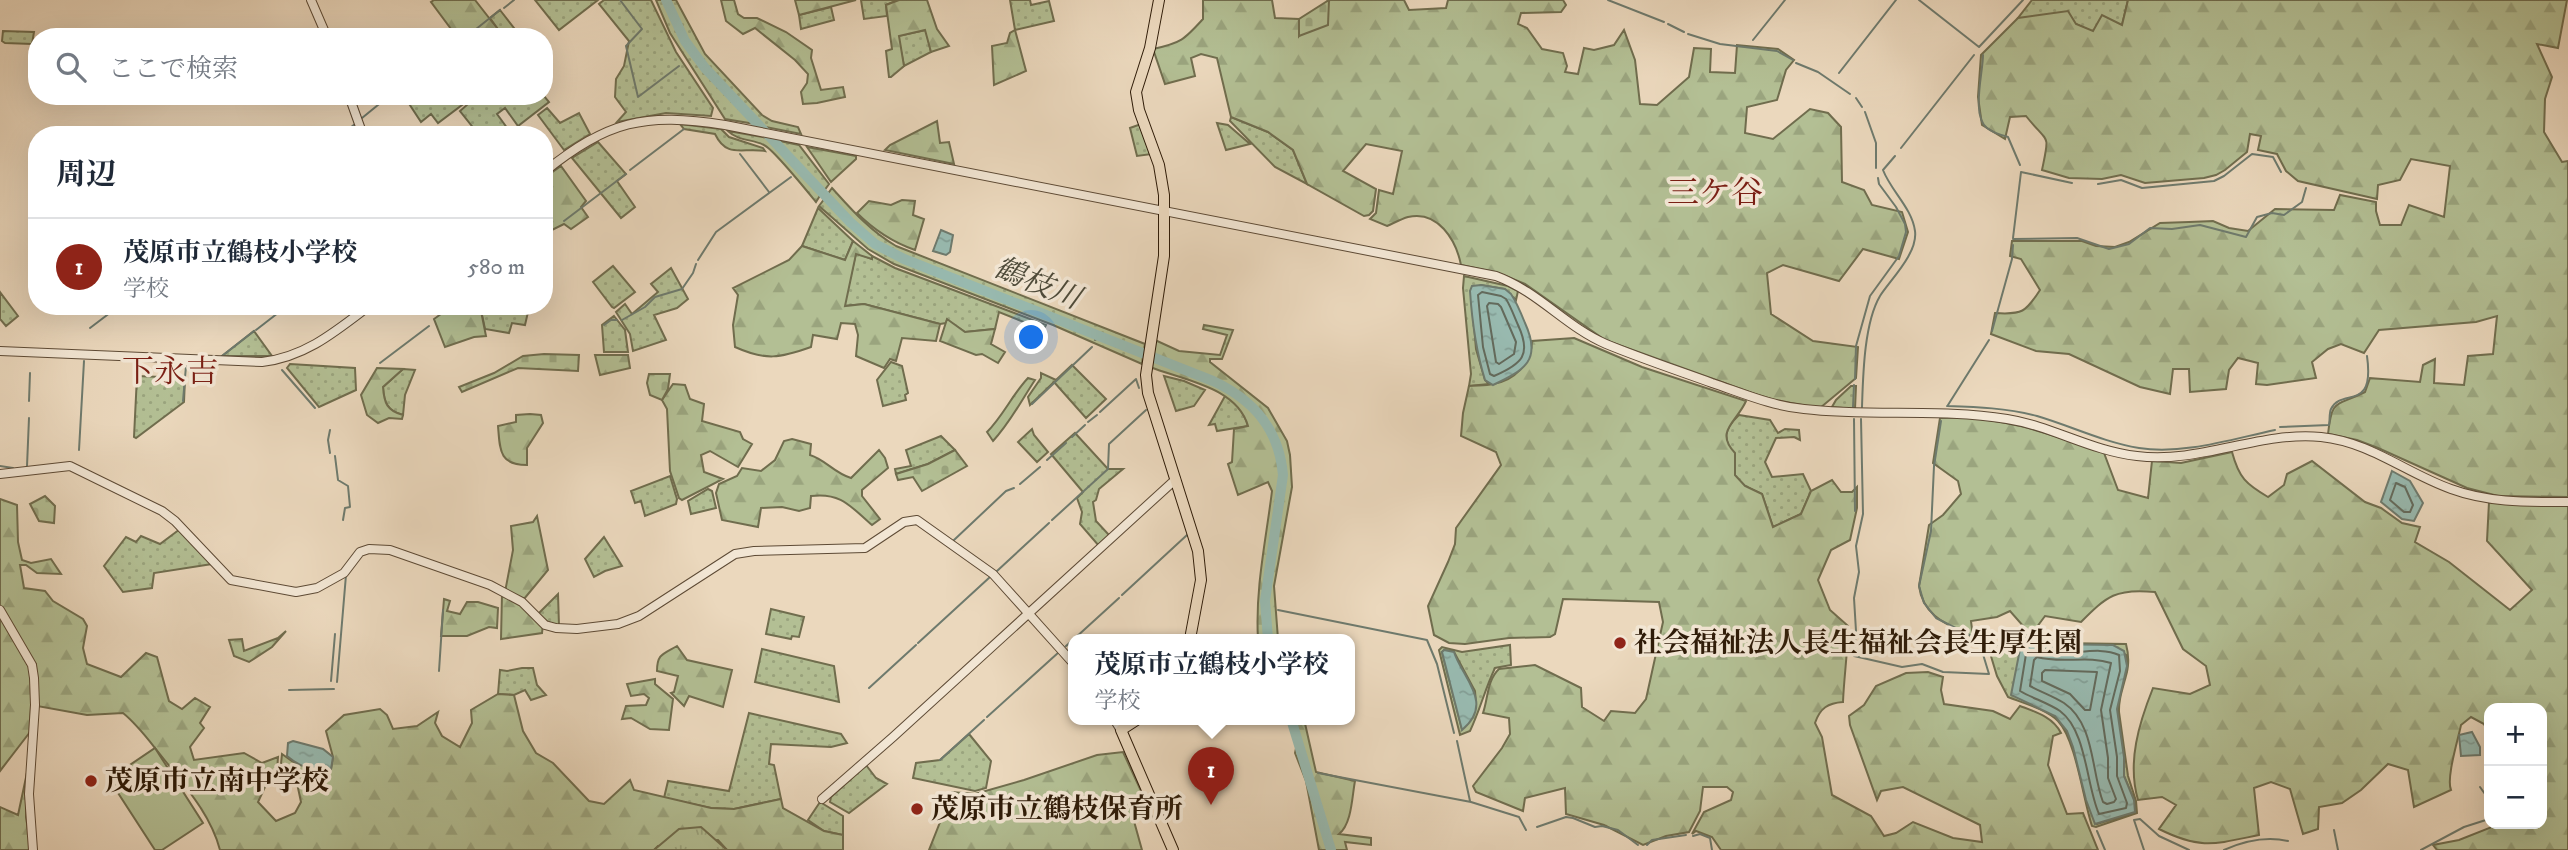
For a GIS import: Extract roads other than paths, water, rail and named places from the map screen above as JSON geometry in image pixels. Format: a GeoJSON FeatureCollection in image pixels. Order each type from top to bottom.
{"type":"FeatureCollection","features":[{"type":"Feature","properties":{"kind":"main road"},"geometry":{"type":"LineString","coordinates":[[1159,0],[1150,48],[1136,92],[1139,110],[1159,165],[1164,209],[1164,256],[1146,368],[1148,393],[1196,542],[1201,570],[1191,634]]}},
{"type":"Feature","properties":{"kind":"main road"},"geometry":{"type":"LineString","coordinates":[[1129,725],[1121,730],[1173,850]]}},
{"type":"Feature","properties":{"kind":"street"},"geometry":{"type":"LineString","coordinates":[[311,0],[323,28]]}},
{"type":"Feature","properties":{"kind":"street"},"geometry":{"type":"LineString","coordinates":[[352,105],[360,126]]}},
{"type":"Feature","properties":{"kind":"street"},"geometry":{"type":"LineString","coordinates":[[553,165],[598,134],[638,122],[692,120],[745,128],[1496,276],[1518,284],[1605,344],[1745,394],[1800,409],[1857,413],[1971,414],[2008,419],[2102,449],[2153,457],[2209,453],[2279,439],[2323,437],[2363,446],[2432,481],[2468,495],[2512,502],[2568,502]]}},
{"type":"Feature","properties":{"kind":"street"},"geometry":{"type":"LineString","coordinates":[[0,351],[262,362],[279,360],[314,346],[357,315]]}},
{"type":"Feature","properties":{"kind":"street"},"geometry":{"type":"LineString","coordinates":[[0,474],[70,466],[162,512],[175,521],[231,580],[242,584],[296,592],[317,588],[344,573],[360,552],[369,549],[390,550],[490,585],[522,602],[545,625],[556,628],[606,625],[639,615],[734,554],[865,548],[910,520],[917,520],[993,574],[1068,657]]}},
{"type":"Feature","properties":{"kind":"street"},"geometry":{"type":"LineString","coordinates":[[822,799],[1176,479]]}},
{"type":"Feature","properties":{"kind":"street"},"geometry":{"type":"LineString","coordinates":[[0,610],[28,658],[34,678],[35,705],[29,794],[33,850]]}},
{"type":"Feature","properties":{"kind":"street"},"geometry":{"type":"LineString","coordinates":[[1118,725],[1121,730]]}},
{"type":"Feature","properties":{"kind":"water"},"geometry":{"type":"Polygon","coordinates":[[[941,230],[953,235],[950,252],[946,255],[933,251],[941,230]]]}},
{"type":"Feature","properties":{"kind":"water"},"geometry":{"type":"Polygon","coordinates":[[[1472,286],[1505,289],[1511,294],[1525,323],[1532,346],[1531,355],[1522,369],[1493,385],[1485,380],[1473,325],[1470,291],[1472,286]]]}},
{"type":"Feature","properties":{"kind":"water"},"geometry":{"type":"Polygon","coordinates":[[[2392,471],[2410,481],[2423,503],[2414,521],[2402,519],[2381,502],[2392,471]]]}},
{"type":"Feature","properties":{"kind":"water"},"geometry":{"type":"Polygon","coordinates":[[[2028,637],[2049,644],[2113,645],[2124,651],[2127,666],[2117,709],[2124,776],[2134,800],[2135,812],[2095,824],[2067,731],[2055,716],[2011,695],[2022,639],[2028,637]]]}},
{"type":"Feature","properties":{"kind":"water"},"geometry":{"type":"Polygon","coordinates":[[[1442,652],[1454,652],[1476,700],[1476,710],[1462,730],[1442,652]]]}},
{"type":"Feature","properties":{"kind":"water"},"geometry":{"type":"Polygon","coordinates":[[[2472,732],[2480,747],[2480,755],[2461,756],[2459,735],[2472,732]]]}},
{"type":"Feature","properties":{"kind":"water"},"geometry":{"type":"Polygon","coordinates":[[[293,741],[323,749],[333,757],[331,769],[308,768],[292,760],[287,756],[288,743],[293,741]]]}},
{"type":"Feature","properties":{"kind":"waterway"},"geometry":{"type":"LineString","coordinates":[[504,8],[514,0]]}},
{"type":"Feature","properties":{"kind":"waterway"},"geometry":{"type":"LineString","coordinates":[[620,0],[642,29],[626,46],[638,97],[679,66]]}},
{"type":"Feature","properties":{"kind":"waterway","name":"鶴枝川"},"geometry":{"type":"LineString","coordinates":[[666,0],[685,41],[705,68],[850,222],[875,244],[904,259],[1213,381],[1241,397],[1252,407],[1270,430],[1281,459],[1283,475],[1265,601],[1268,634]]}},
{"type":"Feature","properties":{"kind":"waterway"},"geometry":{"type":"LineString","coordinates":[[1608,0],[1664,22]]}},
{"type":"Feature","properties":{"kind":"waterway"},"geometry":{"type":"LineString","coordinates":[[1753,40],[1785,0]]}},
{"type":"Feature","properties":{"kind":"waterway"},"geometry":{"type":"LineString","coordinates":[[1839,73],[1896,0]]}},
{"type":"Feature","properties":{"kind":"waterway"},"geometry":{"type":"LineString","coordinates":[[1919,0],[1979,47],[2023,0]]}},
{"type":"Feature","properties":{"kind":"waterway"},"geometry":{"type":"LineString","coordinates":[[477,28],[500,10]]}},
{"type":"Feature","properties":{"kind":"waterway"},"geometry":{"type":"LineString","coordinates":[[1668,24],[1684,32]]}},
{"type":"Feature","properties":{"kind":"waterway"},"geometry":{"type":"LineString","coordinates":[[1688,34],[1720,44],[1777,51],[1793,60]]}},
{"type":"Feature","properties":{"kind":"waterway"},"geometry":{"type":"LineString","coordinates":[[1901,148],[1974,55]]}},
{"type":"Feature","properties":{"kind":"waterway"},"geometry":{"type":"LineString","coordinates":[[1983,55],[1979,93],[1982,122],[1992,131],[2008,137],[2020,165]]}},
{"type":"Feature","properties":{"kind":"waterway"},"geometry":{"type":"LineString","coordinates":[[1796,63],[1818,72],[1850,94]]}},
{"type":"Feature","properties":{"kind":"waterway"},"geometry":{"type":"LineString","coordinates":[[1856,98],[1862,107]]}},
{"type":"Feature","properties":{"kind":"waterway"},"geometry":{"type":"LineString","coordinates":[[362,118],[378,105]]}},
{"type":"Feature","properties":{"kind":"waterway"},"geometry":{"type":"LineString","coordinates":[[1865,112],[1876,143],[1876,168]]}},
{"type":"Feature","properties":{"kind":"waterway"},"geometry":{"type":"LineString","coordinates":[[630,170],[684,129]]}},
{"type":"Feature","properties":{"kind":"waterway"},"geometry":{"type":"LineString","coordinates":[[740,154],[769,192]]}},
{"type":"Feature","properties":{"kind":"waterway"},"geometry":{"type":"LineString","coordinates":[[2098,184],[2121,180],[2142,188],[2214,181],[2252,154],[2273,157],[2281,172]]}},
{"type":"Feature","properties":{"kind":"waterway"},"geometry":{"type":"LineString","coordinates":[[1862,407],[1865,350],[1875,307],[1908,257],[1915,239],[1910,215],[1883,170],[1895,156]]}},
{"type":"Feature","properties":{"kind":"waterway"},"geometry":{"type":"LineString","coordinates":[[2013,238],[2021,172],[2072,183]]}},
{"type":"Feature","properties":{"kind":"waterway"},"geometry":{"type":"LineString","coordinates":[[564,221],[626,174]]}},
{"type":"Feature","properties":{"kind":"waterway"},"geometry":{"type":"LineString","coordinates":[[698,260],[716,232],[791,177]]}},
{"type":"Feature","properties":{"kind":"waterway"},"geometry":{"type":"LineString","coordinates":[[1855,379],[1856,346],[1870,296],[1899,256],[1906,232],[1905,224],[1879,184],[1878,178]]}},
{"type":"Feature","properties":{"kind":"waterway"},"geometry":{"type":"LineString","coordinates":[[2013,239],[2077,238],[2109,249],[2129,244],[2150,228],[2172,229],[2200,225],[2246,237],[2257,217],[2272,213],[2284,215],[2302,202],[2306,188]]}},
{"type":"Feature","properties":{"kind":"waterway"},"geometry":{"type":"LineString","coordinates":[[1992,331],[2012,259],[2013,245]]}},
{"type":"Feature","properties":{"kind":"waterway"},"geometry":{"type":"LineString","coordinates":[[622,320],[645,307],[655,297],[682,289],[696,264]]}},
{"type":"Feature","properties":{"kind":"waterway"},"geometry":{"type":"LineString","coordinates":[[90,328],[107,315]]}},
{"type":"Feature","properties":{"kind":"waterway"},"geometry":{"type":"LineString","coordinates":[[256,330],[275,315]]}},
{"type":"Feature","properties":{"kind":"waterway"},"geometry":{"type":"LineString","coordinates":[[604,325],[611,320],[617,320]]}},
{"type":"Feature","properties":{"kind":"waterway"},"geometry":{"type":"LineString","coordinates":[[380,363],[429,326]]}},
{"type":"Feature","properties":{"kind":"waterway"},"geometry":{"type":"LineString","coordinates":[[222,356],[254,331]]}},
{"type":"Feature","properties":{"kind":"waterway","name":"鶴枝川"},"geometry":{"type":"LineString","coordinates":[[1095,340],[1097,335]]}},
{"type":"Feature","properties":{"kind":"waterway"},"geometry":{"type":"LineString","coordinates":[[1948,405],[1989,340]]}},
{"type":"Feature","properties":{"kind":"waterway"},"geometry":{"type":"LineString","coordinates":[[1032,404],[1092,347]]}},
{"type":"Feature","properties":{"kind":"waterway"},"geometry":{"type":"LineString","coordinates":[[2280,427],[2329,425],[2330,411],[2336,403],[2356,396],[2366,385],[2367,356]]}},
{"type":"Feature","properties":{"kind":"waterway"},"geometry":{"type":"LineString","coordinates":[[79,450],[84,361]]}},
{"type":"Feature","properties":{"kind":"waterway"},"geometry":{"type":"LineString","coordinates":[[183,401],[186,366]]}},
{"type":"Feature","properties":{"kind":"waterway"},"geometry":{"type":"LineString","coordinates":[[282,370],[315,408]]}},
{"type":"Feature","properties":{"kind":"waterway"},"geometry":{"type":"LineString","coordinates":[[29,401],[30,373]]}},
{"type":"Feature","properties":{"kind":"waterway"},"geometry":{"type":"LineString","coordinates":[[1100,412],[1136,379],[1139,388]]}},
{"type":"Feature","properties":{"kind":"waterway"},"geometry":{"type":"LineString","coordinates":[[1853,407],[1854,385]]}},
{"type":"Feature","properties":{"kind":"waterway"},"geometry":{"type":"LineString","coordinates":[[1947,406],[2026,413],[2113,442],[2156,450],[2190,448],[2275,430]]}},
{"type":"Feature","properties":{"kind":"waterway"},"geometry":{"type":"LineString","coordinates":[[1052,520],[1108,469],[1109,444],[1146,410]]}},
{"type":"Feature","properties":{"kind":"waterway"},"geometry":{"type":"LineString","coordinates":[[1088,422],[1097,415]]}},
{"type":"Feature","properties":{"kind":"waterway"},"geometry":{"type":"LineString","coordinates":[[27,466],[29,418]]}},
{"type":"Feature","properties":{"kind":"waterway"},"geometry":{"type":"LineString","coordinates":[[1854,419],[1855,511]]}},
{"type":"Feature","properties":{"kind":"waterway"},"geometry":{"type":"LineString","coordinates":[[1861,419],[1863,514],[1856,546],[1859,572],[1854,598],[1854,656],[1902,667],[1922,664],[1943,672],[1989,674],[1982,651]]}},
{"type":"Feature","properties":{"kind":"waterway"},"geometry":{"type":"LineString","coordinates":[[1941,421],[1934,466],[1931,531],[1919,586],[1924,603],[1936,618],[1989,645],[2009,645]]}},
{"type":"Feature","properties":{"kind":"waterway"},"geometry":{"type":"LineString","coordinates":[[1072,437],[1085,425]]}},
{"type":"Feature","properties":{"kind":"waterway"},"geometry":{"type":"LineString","coordinates":[[330,430],[330,453]]}},
{"type":"Feature","properties":{"kind":"waterway"},"geometry":{"type":"LineString","coordinates":[[1047,460],[1066,443]]}},
{"type":"Feature","properties":{"kind":"waterway"},"geometry":{"type":"LineString","coordinates":[[335,456],[338,480],[348,486],[350,507],[345,508],[343,520]]}},
{"type":"Feature","properties":{"kind":"waterway"},"geometry":{"type":"LineString","coordinates":[[0,466],[13,468]]}},
{"type":"Feature","properties":{"kind":"waterway"},"geometry":{"type":"LineString","coordinates":[[1020,484],[1040,467]]}},
{"type":"Feature","properties":{"kind":"waterway"},"geometry":{"type":"LineString","coordinates":[[954,540],[1006,491],[1014,488]]}},
{"type":"Feature","properties":{"kind":"waterway"},"geometry":{"type":"LineString","coordinates":[[997,571],[1049,523]]}},
{"type":"Feature","properties":{"kind":"waterway"},"geometry":{"type":"LineString","coordinates":[[1122,595],[1187,535]]}},
{"type":"Feature","properties":{"kind":"waterway"},"geometry":{"type":"LineString","coordinates":[[337,682],[346,575]]}},
{"type":"Feature","properties":{"kind":"waterway"},"geometry":{"type":"LineString","coordinates":[[918,643],[990,577]]}},
{"type":"Feature","properties":{"kind":"waterway"},"geometry":{"type":"LineString","coordinates":[[1079,634],[1119,598]]}},
{"type":"Feature","properties":{"kind":"waterway"},"geometry":{"type":"LineString","coordinates":[[439,671],[443,610]]}},
{"type":"Feature","properties":{"kind":"waterway"},"geometry":{"type":"LineString","coordinates":[[1278,610],[1427,640],[1437,664],[1454,733]]}},
{"type":"Feature","properties":{"kind":"waterway"},"geometry":{"type":"LineString","coordinates":[[331,681],[335,634]]}},
{"type":"Feature","properties":{"kind":"waterway"},"geometry":{"type":"LineString","coordinates":[[869,688],[916,645]]}},
{"type":"Feature","properties":{"kind":"waterway"},"geometry":{"type":"LineString","coordinates":[[987,717],[1059,652]]}},
{"type":"Feature","properties":{"kind":"waterway"},"geometry":{"type":"LineString","coordinates":[[289,690],[334,689]]}},
{"type":"Feature","properties":{"kind":"waterway"},"geometry":{"type":"LineString","coordinates":[[940,760],[984,720]]}},
{"type":"Feature","properties":{"kind":"waterway","name":"鶴枝川"},"geometry":{"type":"LineString","coordinates":[[1293,725],[1331,850]]}},
{"type":"Feature","properties":{"kind":"waterway"},"geometry":{"type":"LineString","coordinates":[[1457,741],[1470,801]]}},
{"type":"Feature","properties":{"kind":"waterway"},"geometry":{"type":"LineString","coordinates":[[1318,773],[1471,802],[1519,817],[1526,830]]}},
{"type":"Feature","properties":{"kind":"waterway"},"geometry":{"type":"LineString","coordinates":[[2421,850],[2464,827],[2489,819],[2485,794],[2480,787]]}},
{"type":"Feature","properties":{"kind":"waterway"},"geometry":{"type":"LineString","coordinates":[[1537,827],[1566,817],[1573,818],[1595,827],[1618,830],[1638,845]]}},
{"type":"Feature","properties":{"kind":"waterway"},"geometry":{"type":"LineString","coordinates":[[2144,850],[2134,820],[2140,819],[2159,836],[2189,850]]}},
{"type":"Feature","properties":{"kind":"waterway"},"geometry":{"type":"LineString","coordinates":[[2334,830],[2338,850]]}},
{"type":"Feature","properties":{"kind":"waterway"},"geometry":{"type":"LineString","coordinates":[[2097,831],[2105,850]]}},
{"type":"Feature","properties":{"kind":"waterway"},"geometry":{"type":"LineString","coordinates":[[1693,836],[1700,834],[1710,838],[1712,850]]}},
{"type":"Feature","properties":{"kind":"waterway"},"geometry":{"type":"LineString","coordinates":[[1647,845],[1652,840],[1686,835]]}},
{"type":"Feature","properties":{"kind":"waterway"},"geometry":{"type":"LineString","coordinates":[[2224,850],[2255,840],[2288,841]]}},
{"type":"Feature","properties":{"kind":"place","name":"社会福祉法人長生福祉会長生厚生園"},"geometry":{"type":"Point","coordinates":[1620,643]}},
{"type":"Feature","properties":{"kind":"place","name":"茂原市立南中学校"},"geometry":{"type":"Point","coordinates":[91,781]}},
{"type":"Feature","properties":{"kind":"place","name":"茂原市立鶴枝小学校"},"geometry":{"type":"Point","coordinates":[1211,805]}},
{"type":"Feature","properties":{"kind":"place","name":"茂原市立鶴枝保育所"},"geometry":{"type":"Point","coordinates":[917,809]}},
{"type":"Feature","properties":{"kind":"district","name":"三ケ谷"},"geometry":{"type":"Point","coordinates":[1715,194]}},
{"type":"Feature","properties":{"kind":"district","name":"下永吉"},"geometry":{"type":"Point","coordinates":[170,373]}}]}
